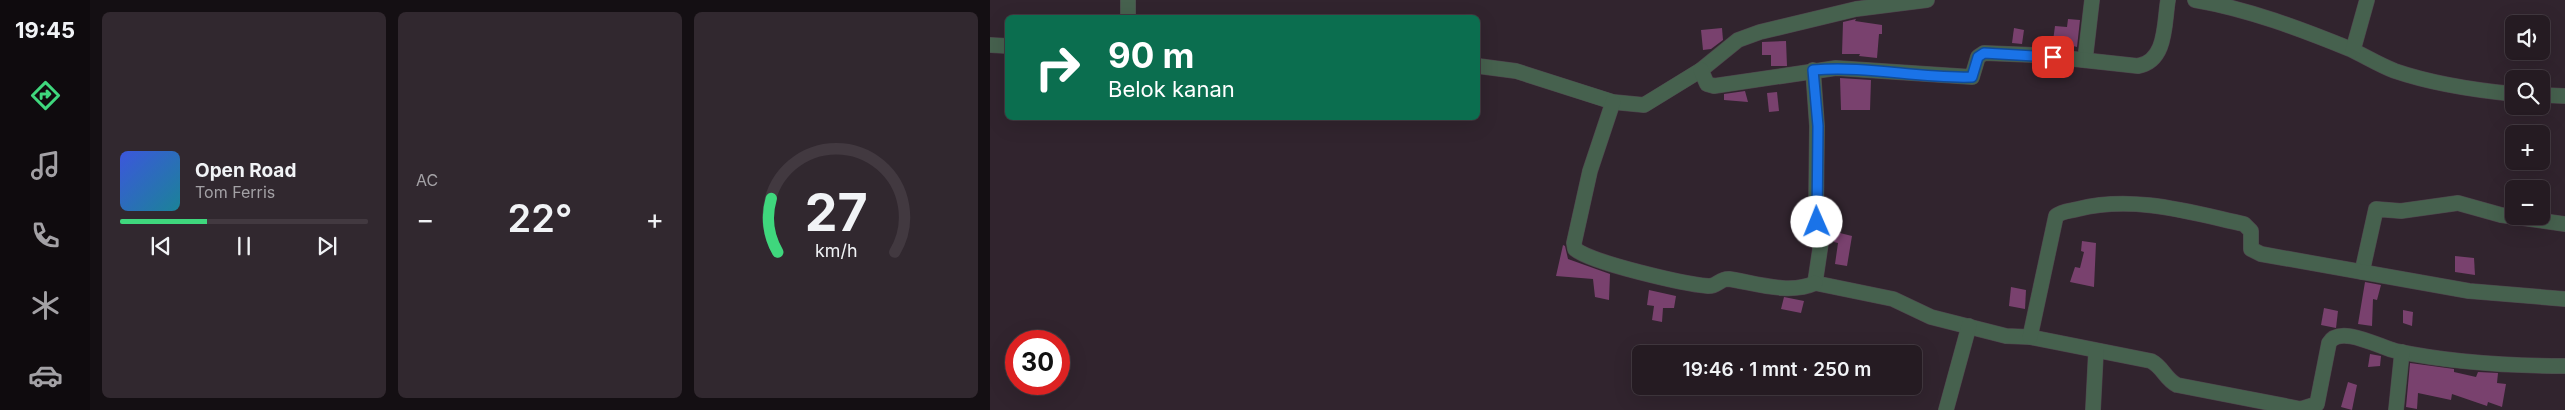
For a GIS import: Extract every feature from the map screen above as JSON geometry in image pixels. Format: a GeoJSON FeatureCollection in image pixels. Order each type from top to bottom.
{"type":"FeatureCollection","features":[{"type":"Feature","properties":{"kind":"street"},"geometry":{"type":"LineString","coordinates":[[1128,0],[1128,15]]}},
{"type":"Feature","properties":{"kind":"street"},"geometry":{"type":"LineString","coordinates":[[1480,66],[1516,71],[1613,102],[1644,104],[1701,70],[1738,40],[1760,32],[1856,9],[1927,0]]}},
{"type":"Feature","properties":{"kind":"street"},"geometry":{"type":"LineString","coordinates":[[2085,60],[2092,0]]}},
{"type":"Feature","properties":{"kind":"street"},"geometry":{"type":"LineString","coordinates":[[1701,70],[1707,84],[1714,86],[1836,68],[1972,77],[1978,57],[1984,53],[2085,60],[2138,66],[2150,63],[2159,51],[2168,0]]}},
{"type":"Feature","properties":{"kind":"street"},"geometry":{"type":"LineString","coordinates":[[2195,0],[2227,6],[2353,50],[2382,66],[2436,82],[2505,93]]}},
{"type":"Feature","properties":{"kind":"street"},"geometry":{"type":"LineString","coordinates":[[2353,50],[2367,0]]}},
{"type":"Feature","properties":{"kind":"street"},"geometry":{"type":"LineString","coordinates":[[990,46],[1005,46]]}},
{"type":"Feature","properties":{"kind":"street"},"geometry":{"type":"LineString","coordinates":[[1813,70],[1818,126],[1816,212],[1822,236],[1815,283]]}},
{"type":"Feature","properties":{"kind":"street"},"geometry":{"type":"LineString","coordinates":[[2550,95],[2565,96]]}},
{"type":"Feature","properties":{"kind":"street"},"geometry":{"type":"LineString","coordinates":[[1613,102],[1590,171],[1574,243],[1575,249],[1585,255],[1644,273],[1710,287],[1727,279],[1792,288],[1805,288],[1815,283],[1893,299],[1931,317],[2006,336],[2030,337],[2151,361],[2158,364],[2166,377],[2177,385],[2233,403],[2294,408],[2314,406],[2319,399],[2329,343],[2335,337],[2368,340],[2402,352],[2496,363],[2565,366]]}},
{"type":"Feature","properties":{"kind":"street"},"geometry":{"type":"LineString","coordinates":[[2030,337],[2054,221],[2060,213],[2084,207],[2114,203],[2166,207],[2244,224],[2251,231],[2250,245],[2255,252],[2469,291],[2565,299]]}},
{"type":"Feature","properties":{"kind":"street"},"geometry":{"type":"LineString","coordinates":[[2362,272],[2376,209],[2401,211],[2458,203],[2501,215],[2565,224]]}},
{"type":"Feature","properties":{"kind":"street"},"geometry":{"type":"LineString","coordinates":[[1946,410],[1970,326]]}},
{"type":"Feature","properties":{"kind":"street"},"geometry":{"type":"LineString","coordinates":[[2093,410],[2096,351]]}},
{"type":"Feature","properties":{"kind":"street"},"geometry":{"type":"LineString","coordinates":[[2396,410],[2402,352]]}},
{"type":"Feature","properties":{"kind":"building"},"geometry":{"type":"Polygon","coordinates":[[[1856,19],[1855,21],[1882,25],[1882,34],[1879,34],[1877,58],[1859,56],[1860,54],[1842,54],[1843,22],[1856,19]]]}},
{"type":"Feature","properties":{"kind":"building"},"geometry":{"type":"Polygon","coordinates":[[[2068,19],[2080,20],[2077,47],[2053,41],[2055,26],[2067,27],[2068,19]]]}},
{"type":"Feature","properties":{"kind":"building"},"geometry":{"type":"Polygon","coordinates":[[[1722,28],[1723,40],[1711,49],[1703,50],[1701,30],[1722,28]]]}},
{"type":"Feature","properties":{"kind":"building"},"geometry":{"type":"Polygon","coordinates":[[[2014,28],[2024,30],[2022,44],[2012,43],[2014,28]]]}},
{"type":"Feature","properties":{"kind":"building"},"geometry":{"type":"Polygon","coordinates":[[[1786,41],[1787,66],[1771,66],[1771,55],[1762,55],[1762,42],[1786,41]]]}},
{"type":"Feature","properties":{"kind":"building"},"geometry":{"type":"Polygon","coordinates":[[[1840,78],[1871,80],[1870,110],[1841,110],[1840,78]]]}},
{"type":"Feature","properties":{"kind":"building"},"geometry":{"type":"Polygon","coordinates":[[[1745,91],[1748,102],[1724,100],[1724,94],[1745,91]]]}},
{"type":"Feature","properties":{"kind":"building"},"geometry":{"type":"Polygon","coordinates":[[[1777,92],[1779,111],[1769,112],[1767,93],[1777,92]]]}},
{"type":"Feature","properties":{"kind":"building"},"geometry":{"type":"Polygon","coordinates":[[[1836,232],[1852,236],[1847,266],[1835,264],[1838,243],[1834,242],[1836,232]]]}},
{"type":"Feature","properties":{"kind":"building"},"geometry":{"type":"Polygon","coordinates":[[[2082,241],[2096,243],[2094,287],[2070,282],[2075,267],[2080,268],[2084,252],[2081,251],[2082,241]]]}},
{"type":"Feature","properties":{"kind":"building"},"geometry":{"type":"Polygon","coordinates":[[[1563,245],[1565,246],[1568,259],[1610,274],[1609,300],[1595,297],[1593,279],[1556,276],[1563,245]]]}},
{"type":"Feature","properties":{"kind":"building"},"geometry":{"type":"Polygon","coordinates":[[[2455,256],[2474,258],[2475,275],[2455,272],[2455,256]]]}},
{"type":"Feature","properties":{"kind":"building"},"geometry":{"type":"Polygon","coordinates":[[[2365,282],[2381,285],[2377,300],[2373,299],[2372,326],[2358,324],[2365,282]]]}},
{"type":"Feature","properties":{"kind":"building"},"geometry":{"type":"Polygon","coordinates":[[[2011,287],[2026,290],[2025,309],[2009,306],[2011,287]]]}},
{"type":"Feature","properties":{"kind":"building"},"geometry":{"type":"Polygon","coordinates":[[[1649,290],[1676,296],[1674,308],[1663,308],[1662,322],[1652,320],[1654,306],[1647,305],[1649,290]]]}},
{"type":"Feature","properties":{"kind":"building"},"geometry":{"type":"Polygon","coordinates":[[[1784,297],[1804,301],[1801,313],[1781,309],[1784,297]]]}},
{"type":"Feature","properties":{"kind":"building"},"geometry":{"type":"Polygon","coordinates":[[[2324,308],[2338,311],[2336,328],[2321,325],[2324,308]]]}},
{"type":"Feature","properties":{"kind":"building"},"geometry":{"type":"Polygon","coordinates":[[[2403,310],[2413,312],[2412,326],[2403,323],[2403,310]]]}},
{"type":"Feature","properties":{"kind":"building"},"geometry":{"type":"Polygon","coordinates":[[[2370,354],[2381,356],[2380,366],[2368,367],[2370,354]]]}},
{"type":"Feature","properties":{"kind":"building"},"geometry":{"type":"Polygon","coordinates":[[[2410,363],[2454,369],[2454,372],[2476,377],[2478,372],[2498,373],[2497,383],[2506,384],[2502,407],[2488,402],[2487,406],[2452,394],[2451,400],[2418,393],[2417,409],[2406,407],[2410,363]]]}},
{"type":"Feature","properties":{"kind":"building"},"geometry":{"type":"Polygon","coordinates":[[[2348,382],[2357,385],[2352,410],[2341,407],[2348,382]]]}},
{"type":"Feature","properties":{"kind":"route"},"geometry":{"type":"LineString","coordinates":[[1817,222],[1816,162],[1818,126],[1813,70],[1836,68],[1884,70],[1972,77],[1978,57],[1984,53],[2053,57]]}}]}
